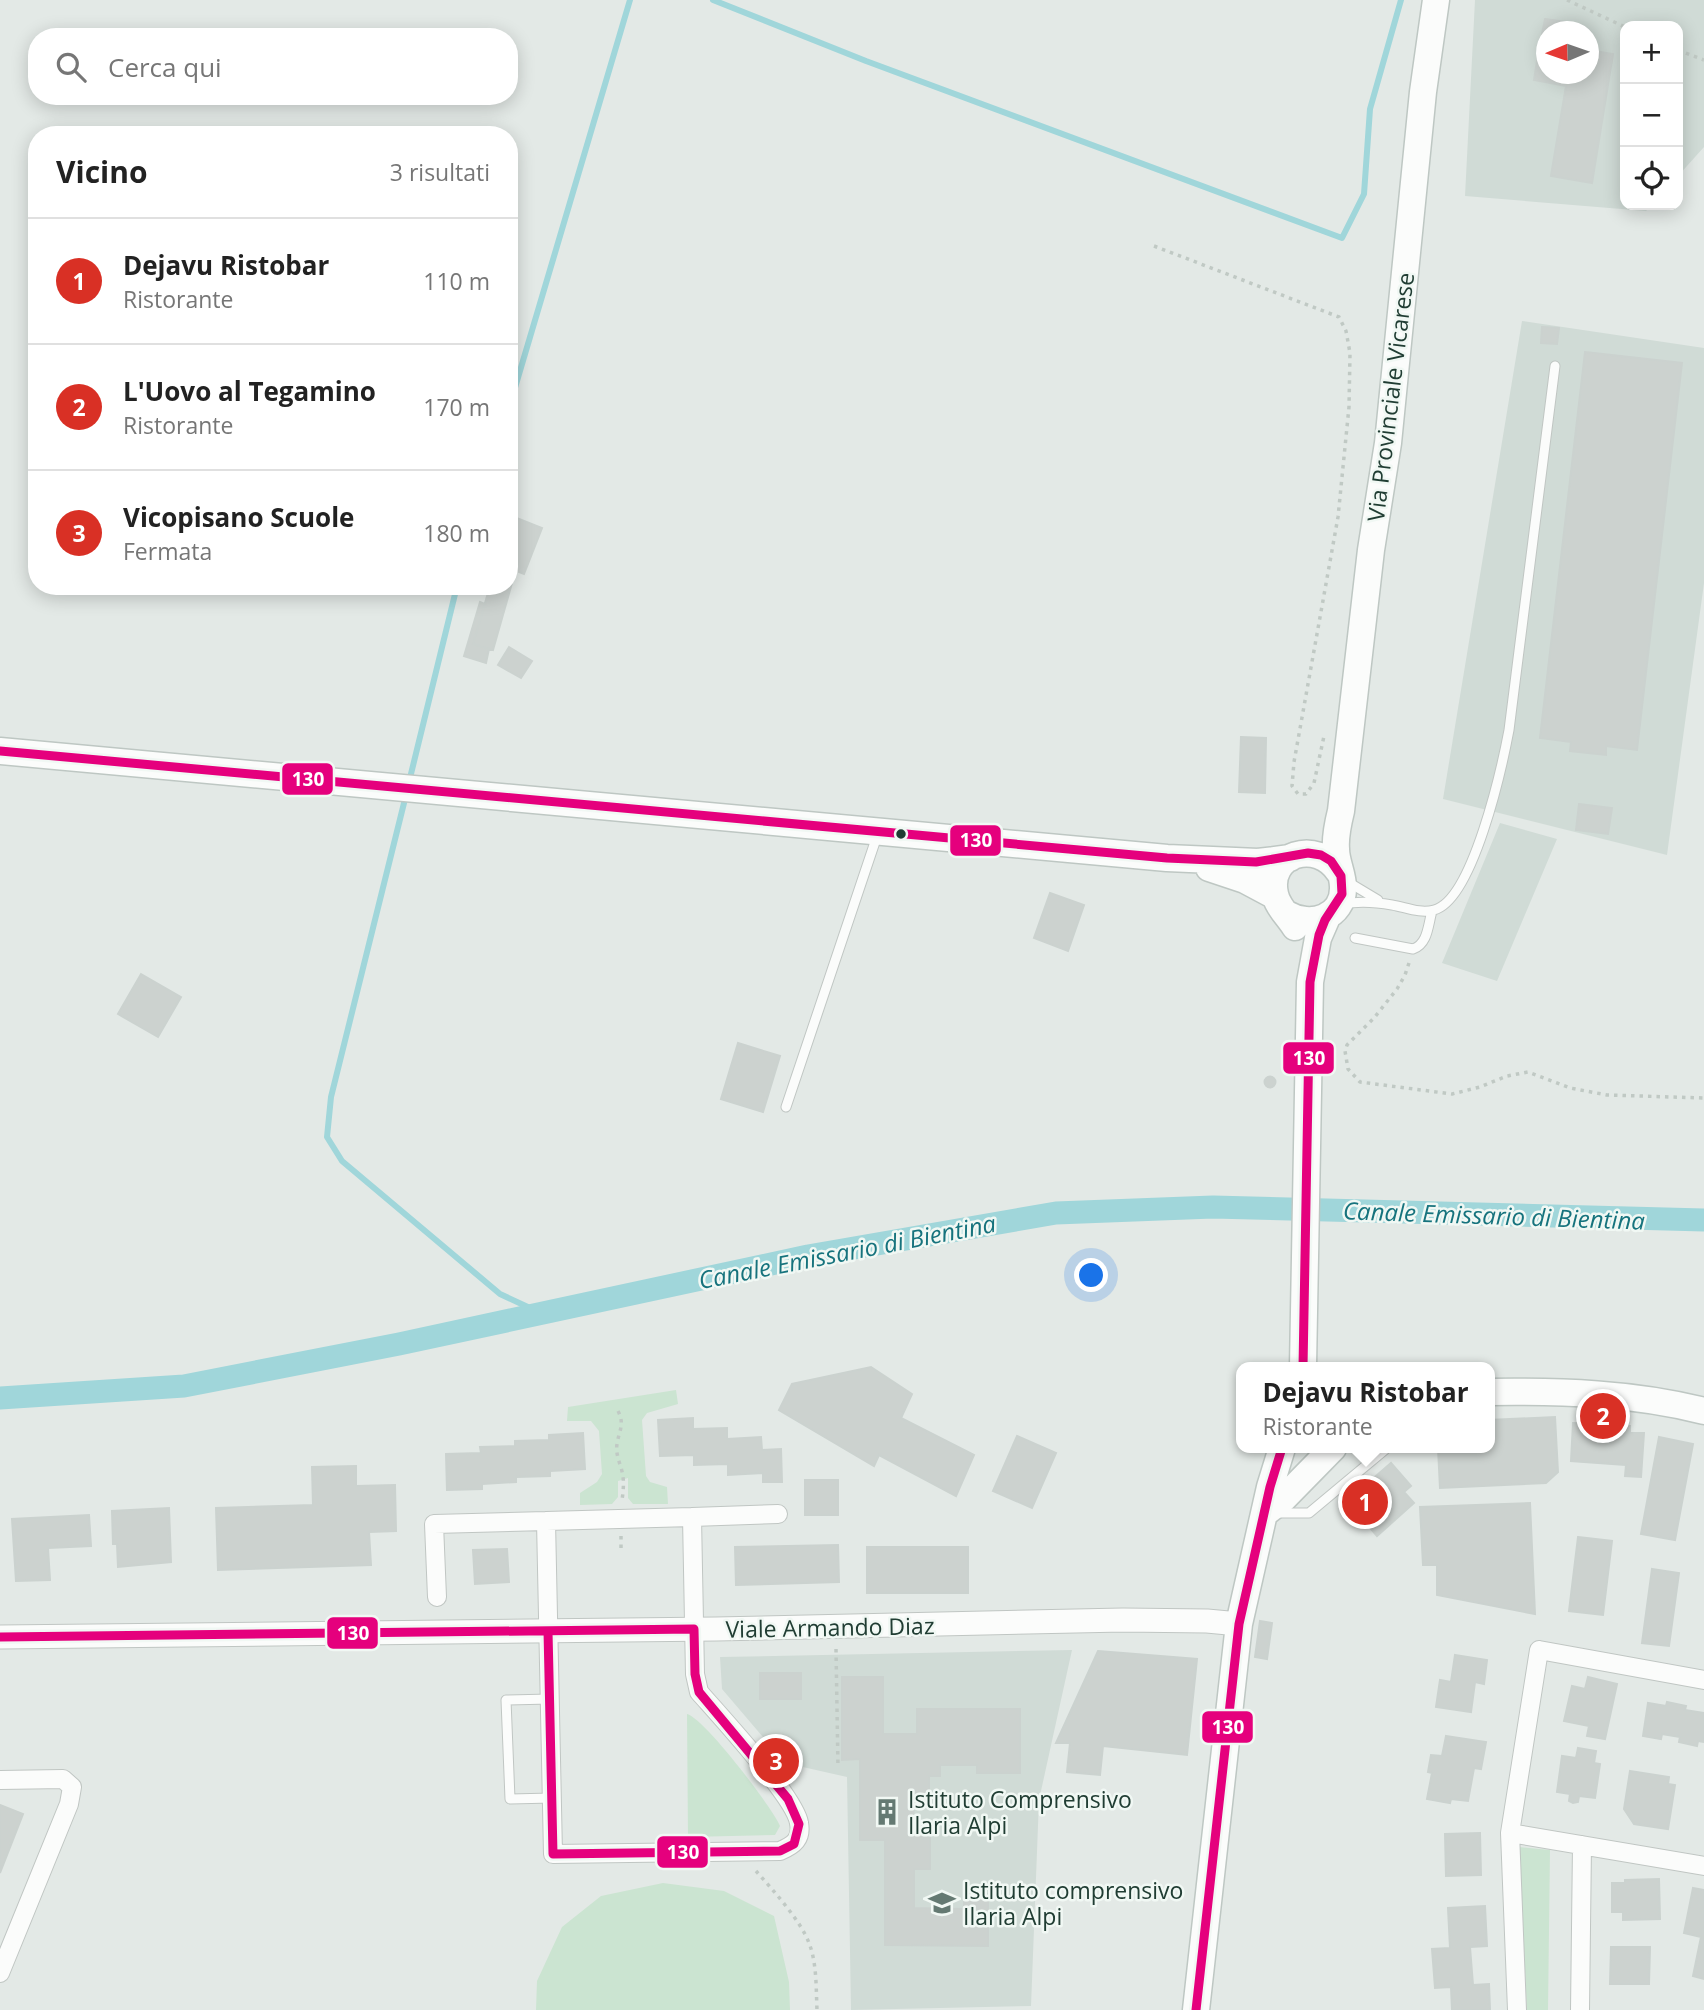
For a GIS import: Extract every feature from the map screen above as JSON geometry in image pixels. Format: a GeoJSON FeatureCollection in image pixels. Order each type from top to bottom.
{"type":"FeatureCollection","features":[{"type":"Feature","properties":{"kind":"main road","name":"Via Provinciale Vicarese"},"geometry":{"type":"LineString","coordinates":[[1303,1362],[1310,982],[1318,938],[1342,896],[1336,836],[1371,550],[1388,443],[1423,92],[1436,0]]}},
{"type":"Feature","properties":{"kind":"main road"},"geometry":{"type":"LineString","coordinates":[[0,751],[1167,858],[1258,862],[1319,854],[1328,858],[1340,874]]}},
{"type":"Feature","properties":{"kind":"main road","name":"Via Provinciale Vicarese"},"geometry":{"type":"LineString","coordinates":[[1310,982],[1302,944],[1281,905],[1276,874],[1329,826],[1342,794]]}},
{"type":"Feature","properties":{"kind":"main road"},"geometry":{"type":"LineString","coordinates":[[1167,858],[1219,870],[1262,888],[1305,921],[1314,921],[1332,911]]}},
{"type":"Feature","properties":{"kind":"main road"},"geometry":{"type":"LineString","coordinates":[[1302,1331],[1318,1362]]}},
{"type":"Feature","properties":{"kind":"main road"},"geometry":{"type":"LineString","coordinates":[[1495,1392],[1569,1392],[1625,1397],[1704,1411]]}},
{"type":"Feature","properties":{"kind":"main road"},"geometry":{"type":"LineString","coordinates":[[1196,2010],[1239,1624],[1270,1487],[1280,1453]]}},
{"type":"Feature","properties":{"kind":"main road"},"geometry":{"type":"LineString","coordinates":[[1265,1513],[1283,1499],[1328,1453]]}},
{"type":"Feature","properties":{"kind":"street"},"geometry":{"type":"LineString","coordinates":[[437,1597],[434,1524],[778,1514]]}},
{"type":"Feature","properties":{"kind":"street"},"geometry":{"type":"LineString","coordinates":[[546,1521],[553,1854],[780,1851],[789,1847],[799,1837],[799,1820],[784,1793],[699,1692],[695,1674],[692,1517]]}},
{"type":"Feature","properties":{"kind":"street","name":"Viale Armando Diaz"},"geometry":{"type":"LineString","coordinates":[[0,1637],[694,1629],[1123,1620],[1207,1620],[1239,1624]]}},
{"type":"Feature","properties":{"kind":"street"},"geometry":{"type":"LineString","coordinates":[[1517,2010],[1510,1833],[1539,1650],[1704,1680]]}},
{"type":"Feature","properties":{"kind":"street"},"geometry":{"type":"LineString","coordinates":[[0,1780],[63,1779],[72,1787],[69,1804],[0,1973]]}},
{"type":"Feature","properties":{"kind":"street"},"geometry":{"type":"LineString","coordinates":[[1510,1833],[1704,1866]]}},
{"type":"Feature","properties":{"kind":"street"},"geometry":{"type":"LineString","coordinates":[[1580,2010],[1583,1845]]}},
{"type":"Feature","properties":{"kind":"lane"},"geometry":{"type":"LineString","coordinates":[[1340,874],[1374,898],[1393,905],[1432,911],[1447,904],[1459,889],[1479,842],[1503,763],[1555,366]]}},
{"type":"Feature","properties":{"kind":"lane"},"geometry":{"type":"LineString","coordinates":[[786,1107],[878,831]]}},
{"type":"Feature","properties":{"kind":"lane"},"geometry":{"type":"LineString","coordinates":[[1332,911],[1346,904],[1393,905]]}},
{"type":"Feature","properties":{"kind":"lane"},"geometry":{"type":"LineString","coordinates":[[1355,938],[1413,949],[1423,944],[1432,911]]}},
{"type":"Feature","properties":{"kind":"lane"},"geometry":{"type":"LineString","coordinates":[[1265,1513],[1309,1513],[1381,1453]]}},
{"type":"Feature","properties":{"kind":"lane"},"geometry":{"type":"LineString","coordinates":[[550,1699],[506,1700],[510,1799],[552,1798]]}},
{"type":"Feature","properties":{"kind":"path"},"geometry":{"type":"LineString","coordinates":[[1567,0],[1620,25]]}},
{"type":"Feature","properties":{"kind":"path"},"geometry":{"type":"LineString","coordinates":[[1683,52],[1704,60]]}},
{"type":"Feature","properties":{"kind":"path"},"geometry":{"type":"LineString","coordinates":[[1154,246],[1339,317],[1346,331],[1350,353],[1349,407],[1338,517],[1294,762],[1292,786],[1298,794],[1306,794],[1314,783],[1326,725]]}},
{"type":"Feature","properties":{"kind":"path"},"geometry":{"type":"LineString","coordinates":[[1413,949],[1405,975],[1397,989],[1345,1051],[1348,1069],[1360,1082],[1452,1094],[1528,1072],[1570,1088],[1607,1096],[1704,1098]]}},
{"type":"Feature","properties":{"kind":"path"},"geometry":{"type":"LineString","coordinates":[[618,1411],[622,1428],[617,1443],[617,1455],[624,1479],[621,1548]]}},
{"type":"Feature","properties":{"kind":"path"},"geometry":{"type":"LineString","coordinates":[[836,1649],[838,1768]]}},
{"type":"Feature","properties":{"kind":"path"},"geometry":{"type":"LineString","coordinates":[[738,1852],[771,1888],[810,1943],[817,2010]]}},
{"type":"Feature","properties":{"kind":"shaded area"},"geometry":{"type":"Polygon","coordinates":[[[1475,0],[1704,0],[1704,147],[1683,170],[1683,21],[1620,21],[1620,209],[1465,196],[1475,0]]]}},
{"type":"Feature","properties":{"kind":"shaded area"},"geometry":{"type":"Polygon","coordinates":[[[1522,321],[1704,348],[1704,583],[1667,855],[1443,799],[1522,321]]]}},
{"type":"Feature","properties":{"kind":"shaded area"},"geometry":{"type":"Polygon","coordinates":[[[1500,823],[1557,839],[1497,981],[1442,963],[1500,823]]]}},
{"type":"Feature","properties":{"kind":"shaded area","name":"Istituto comprensivo Ilaria Alpi"},"geometry":{"type":"Polygon","coordinates":[[[1072,1650],[1039,1800],[1031,2006],[851,2010],[847,1777],[785,1763],[722,1689],[720,1657],[1072,1650]]]}},
{"type":"Feature","properties":{"kind":"green space"},"geometry":{"type":"Polygon","coordinates":[[[676,1390],[678,1404],[647,1413],[642,1420],[646,1476],[650,1482],[667,1487],[668,1504],[633,1504],[628,1498],[628,1478],[618,1481],[618,1497],[612,1504],[580,1505],[580,1493],[597,1482],[602,1474],[599,1431],[591,1421],[567,1421],[568,1407],[676,1390]]]}},
{"type":"Feature","properties":{"kind":"green space"},"geometry":{"type":"Polygon","coordinates":[[[687,1714],[696,1719],[722,1746],[764,1801],[780,1826],[775,1835],[688,1837],[687,1714]]]}},
{"type":"Feature","properties":{"kind":"green space"},"geometry":{"type":"Polygon","coordinates":[[[1519,1847],[1550,1850],[1548,2010],[1527,2010],[1519,1847]]]}},
{"type":"Feature","properties":{"kind":"green space"},"geometry":{"type":"Polygon","coordinates":[[[663,1883],[724,1891],[774,1916],[789,1982],[790,2010],[536,2010],[537,1981],[562,1927],[601,1896],[663,1883]]]}},
{"type":"Feature","properties":{"kind":"building"},"geometry":{"type":"Polygon","coordinates":[[[1599,52],[1613,54],[1592,183],[1551,176],[1566,86],[1555,84],[1599,84],[1599,52]]]}},
{"type":"Feature","properties":{"kind":"building"},"geometry":{"type":"Polygon","coordinates":[[[1542,327],[1559,328],[1557,344],[1541,343],[1542,327]]]}},
{"type":"Feature","properties":{"kind":"building"},"geometry":{"type":"Polygon","coordinates":[[[1585,352],[1682,363],[1637,750],[1606,746],[1606,755],[1570,751],[1571,742],[1540,738],[1585,352]]]}},
{"type":"Feature","properties":{"kind":"building"},"geometry":{"type":"Polygon","coordinates":[[[518,519],[542,528],[524,574],[518,572],[518,519]]]}},
{"type":"Feature","properties":{"kind":"building"},"geometry":{"type":"Polygon","coordinates":[[[487,595],[509,595],[493,650],[473,644],[487,595]]]}},
{"type":"Feature","properties":{"kind":"building"},"geometry":{"type":"Polygon","coordinates":[[[480,602],[485,604],[473,644],[489,649],[486,663],[464,656],[480,602]]]}},
{"type":"Feature","properties":{"kind":"building"},"geometry":{"type":"Polygon","coordinates":[[[509,647],[532,661],[521,678],[498,665],[509,647]]]}},
{"type":"Feature","properties":{"kind":"building"},"geometry":{"type":"Polygon","coordinates":[[[1241,737],[1266,738],[1265,793],[1239,792],[1241,737]]]}},
{"type":"Feature","properties":{"kind":"building"},"geometry":{"type":"Polygon","coordinates":[[[1579,804],[1612,808],[1608,834],[1576,830],[1579,804]]]}},
{"type":"Feature","properties":{"kind":"building"},"geometry":{"type":"Polygon","coordinates":[[[1050,893],[1084,905],[1068,951],[1034,938],[1050,893]]]}},
{"type":"Feature","properties":{"kind":"building"},"geometry":{"type":"Polygon","coordinates":[[[141,974],[181,997],[158,1037],[118,1014],[141,974]]]}},
{"type":"Feature","properties":{"kind":"building"},"geometry":{"type":"Polygon","coordinates":[[[738,1043],[780,1056],[763,1112],[721,1099],[738,1043]]]}},
{"type":"Feature","properties":{"kind":"building"},"geometry":{"type":"Polygon","coordinates":[[[1270,1076],[1276,1082],[1270,1088],[1264,1082],[1270,1076]]]}},
{"type":"Feature","properties":{"kind":"building"},"geometry":{"type":"Polygon","coordinates":[[[871,1367],[912,1394],[901,1418],[974,1455],[956,1496],[879,1455],[874,1466],[779,1410],[792,1384],[871,1367]]]}},
{"type":"Feature","properties":{"kind":"building"},"geometry":{"type":"Polygon","coordinates":[[[1555,1417],[1558,1472],[1546,1483],[1440,1488],[1438,1453],[1495,1453],[1495,1420],[1555,1417]]]}},
{"type":"Feature","properties":{"kind":"building"},"geometry":{"type":"Polygon","coordinates":[[[693,1418],[693,1429],[727,1428],[727,1439],[761,1437],[762,1450],[781,1449],[782,1482],[763,1482],[763,1473],[728,1475],[728,1464],[694,1465],[694,1455],[660,1456],[658,1420],[693,1418]]]}},
{"type":"Feature","properties":{"kind":"building"},"geometry":{"type":"Polygon","coordinates":[[[1573,1423],[1630,1426],[1630,1433],[1644,1433],[1641,1477],[1625,1476],[1626,1465],[1571,1461],[1573,1423]]]}},
{"type":"Feature","properties":{"kind":"building"},"geometry":{"type":"Polygon","coordinates":[[[583,1433],[585,1469],[550,1471],[550,1476],[516,1477],[516,1482],[482,1484],[482,1489],[447,1490],[446,1454],[481,1453],[480,1447],[515,1446],[515,1441],[549,1440],[549,1435],[583,1433]]]}},
{"type":"Feature","properties":{"kind":"building"},"geometry":{"type":"Polygon","coordinates":[[[1017,1436],[1056,1453],[1032,1508],[993,1491],[1017,1436]]]}},
{"type":"Feature","properties":{"kind":"building"},"geometry":{"type":"Polygon","coordinates":[[[1659,1437],[1693,1444],[1675,1540],[1641,1534],[1659,1437]]]}},
{"type":"Feature","properties":{"kind":"building"},"geometry":{"type":"Polygon","coordinates":[[[1391,1463],[1411,1486],[1404,1492],[1414,1503],[1377,1536],[1347,1501],[1391,1463]]]}},
{"type":"Feature","properties":{"kind":"building"},"geometry":{"type":"Polygon","coordinates":[[[356,1466],[356,1486],[395,1485],[396,1531],[369,1532],[371,1565],[218,1570],[216,1508],[313,1505],[312,1467],[356,1466]]]}},
{"type":"Feature","properties":{"kind":"building"},"geometry":{"type":"Polygon","coordinates":[[[805,1480],[838,1480],[838,1515],[805,1515],[805,1480]]]}},
{"type":"Feature","properties":{"kind":"building"},"geometry":{"type":"Polygon","coordinates":[[[1530,1503],[1535,1614],[1437,1595],[1437,1565],[1423,1565],[1420,1507],[1530,1503]]]}},
{"type":"Feature","properties":{"kind":"building"},"geometry":{"type":"Polygon","coordinates":[[[169,1508],[171,1562],[118,1567],[117,1544],[113,1544],[112,1511],[169,1508]]]}},
{"type":"Feature","properties":{"kind":"building"},"geometry":{"type":"Polygon","coordinates":[[[89,1515],[91,1546],[48,1548],[50,1580],[16,1581],[12,1519],[89,1515]]]}},
{"type":"Feature","properties":{"kind":"building"},"geometry":{"type":"Polygon","coordinates":[[[1578,1537],[1612,1541],[1603,1615],[1569,1611],[1578,1537]]]}},
{"type":"Feature","properties":{"kind":"building"},"geometry":{"type":"Polygon","coordinates":[[[838,1545],[839,1582],[736,1585],[735,1547],[838,1545]]]}},
{"type":"Feature","properties":{"kind":"building"},"geometry":{"type":"Polygon","coordinates":[[[867,1547],[968,1547],[968,1593],[867,1593],[867,1547]]]}},
{"type":"Feature","properties":{"kind":"building"},"geometry":{"type":"Polygon","coordinates":[[[507,1549],[509,1582],[475,1584],[473,1550],[507,1549]]]}},
{"type":"Feature","properties":{"kind":"building"},"geometry":{"type":"Polygon","coordinates":[[[1652,1569],[1679,1573],[1669,1646],[1642,1643],[1652,1569]]]}},
{"type":"Feature","properties":{"kind":"building"},"geometry":{"type":"Polygon","coordinates":[[[1260,1621],[1272,1623],[1267,1659],[1255,1657],[1260,1621]]]}},
{"type":"Feature","properties":{"kind":"building"},"geometry":{"type":"Polygon","coordinates":[[[1098,1651],[1197,1659],[1187,1755],[1103,1746],[1100,1775],[1067,1772],[1070,1743],[1056,1743],[1098,1651]]]}},
{"type":"Feature","properties":{"kind":"building"},"geometry":{"type":"Polygon","coordinates":[[[1455,1655],[1487,1660],[1484,1684],[1475,1682],[1471,1712],[1436,1707],[1440,1680],[1451,1682],[1455,1655]]]}},
{"type":"Feature","properties":{"kind":"building"},"geometry":{"type":"Polygon","coordinates":[[[760,1673],[801,1673],[801,1699],[760,1699],[760,1673]]]}},
{"type":"Feature","properties":{"kind":"building","name":"Istituto Comprensivo Ilaria Alpi"},"geometry":{"type":"Polygon","coordinates":[[[842,1677],[883,1677],[883,1734],[917,1734],[917,1709],[1020,1709],[1020,1773],[977,1773],[977,1765],[940,1765],[940,1776],[929,1776],[929,1804],[914,1804],[913,1821],[930,1821],[930,1869],[914,1869],[914,1908],[964,1909],[964,1894],[988,1894],[988,1946],[885,1945],[885,1840],[860,1840],[860,1759],[842,1760],[842,1677]]]}},
{"type":"Feature","properties":{"kind":"building"},"geometry":{"type":"Polygon","coordinates":[[[1588,1677],[1617,1684],[1605,1739],[1587,1736],[1589,1726],[1564,1721],[1572,1686],[1585,1689],[1588,1677]]]}},
{"type":"Feature","properties":{"kind":"building"},"geometry":{"type":"Polygon","coordinates":[[[1667,1702],[1686,1706],[1685,1710],[1704,1713],[1704,1742],[1698,1741],[1697,1746],[1679,1742],[1680,1737],[1662,1734],[1661,1739],[1643,1736],[1648,1703],[1666,1706],[1667,1702]]]}},
{"type":"Feature","properties":{"kind":"building"},"geometry":{"type":"Polygon","coordinates":[[[1446,1736],[1486,1742],[1481,1769],[1474,1768],[1468,1801],[1451,1799],[1450,1803],[1427,1799],[1432,1773],[1428,1772],[1431,1755],[1442,1756],[1446,1736]]]}},
{"type":"Feature","properties":{"kind":"building"},"geometry":{"type":"Polygon","coordinates":[[[1578,1748],[1596,1751],[1594,1763],[1600,1764],[1595,1798],[1579,1796],[1578,1802],[1573,1803],[1569,1801],[1570,1794],[1557,1792],[1562,1756],[1576,1758],[1578,1748]]]}},
{"type":"Feature","properties":{"kind":"building"},"geometry":{"type":"Polygon","coordinates":[[[1630,1771],[1669,1777],[1668,1784],[1675,1785],[1668,1829],[1634,1824],[1624,1809],[1630,1771]]]}},
{"type":"Feature","properties":{"kind":"building"},"geometry":{"type":"Polygon","coordinates":[[[0,1805],[23,1814],[0,1873],[0,1805]]]}},
{"type":"Feature","properties":{"kind":"building"},"geometry":{"type":"Polygon","coordinates":[[[1480,1833],[1481,1875],[1446,1876],[1445,1834],[1480,1833]]]}},
{"type":"Feature","properties":{"kind":"building"},"geometry":{"type":"Polygon","coordinates":[[[1659,1879],[1660,1919],[1623,1920],[1623,1912],[1612,1912],[1612,1883],[1659,1879]]]}},
{"type":"Feature","properties":{"kind":"building"},"geometry":{"type":"Polygon","coordinates":[[[1693,1888],[1704,1890],[1704,1979],[1693,1976],[1701,1937],[1684,1933],[1693,1888]]]}},
{"type":"Feature","properties":{"kind":"building"},"geometry":{"type":"Polygon","coordinates":[[[1485,1906],[1487,1946],[1470,1947],[1473,1985],[1489,1984],[1490,2010],[1452,2010],[1451,1987],[1435,1988],[1432,1949],[1450,1948],[1448,1908],[1485,1906]]]}},
{"type":"Feature","properties":{"kind":"building"},"geometry":{"type":"Polygon","coordinates":[[[1611,1947],[1650,1947],[1649,1984],[1610,1984],[1611,1947]]]}},
{"type":"Feature","properties":{"kind":"waterway"},"geometry":{"type":"LineString","coordinates":[[518,378],[630,0]]}},
{"type":"Feature","properties":{"kind":"waterway"},"geometry":{"type":"LineString","coordinates":[[713,0],[866,61],[1342,238],[1364,194],[1370,109],[1401,0]]}},
{"type":"Feature","properties":{"kind":"waterway"},"geometry":{"type":"LineString","coordinates":[[409,782],[455,595]]}},
{"type":"Feature","properties":{"kind":"waterway"},"geometry":{"type":"LineString","coordinates":[[406,795],[331,1097],[327,1137],[342,1161],[500,1294],[543,1314]]}},
{"type":"Feature","properties":{"kind":"waterway","name":"Canale Emissario di Bientina"},"geometry":{"type":"LineString","coordinates":[[0,1398],[184,1386],[399,1344],[808,1256],[1056,1213],[1213,1207],[1704,1220]]}},
{"type":"Feature","properties":{"kind":"transit line","name":"130"},"geometry":{"type":"LineString","coordinates":[[0,751],[1167,858],[1256,862],[1308,853],[1321,855],[1331,861],[1341,876],[1342,894],[1325,920],[1319,935],[1310,982],[1303,1362]]}},
{"type":"Feature","properties":{"kind":"transit line","name":"130"},"geometry":{"type":"LineString","coordinates":[[1196,2010],[1239,1624],[1270,1487],[1280,1453]]}},
{"type":"Feature","properties":{"kind":"transit line","name":"130"},"geometry":{"type":"LineString","coordinates":[[0,1637],[694,1629],[695,1674],[699,1692],[788,1799],[799,1824],[794,1844],[780,1851],[553,1854],[548,1631]]}},
{"type":"Feature","properties":{"kind":"place","name":"L'Uovo al Tegamino"},"geometry":{"type":"Point","coordinates":[1603,1416]}},
{"type":"Feature","properties":{"kind":"place","name":"Dejavu Ristobar"},"geometry":{"type":"Point","coordinates":[1365,1502]}},
{"type":"Feature","properties":{"kind":"place","name":"Vicopisano Scuole"},"geometry":{"type":"Point","coordinates":[776,1761]}},
{"type":"Feature","properties":{"kind":"place","name":"Istituto Comprensivo Ilaria Alpi"},"geometry":{"type":"Point","coordinates":[887,1812]}},
{"type":"Feature","properties":{"kind":"place","name":"Istituto comprensivo Ilaria Alpi"},"geometry":{"type":"Point","coordinates":[942,1903]}}]}
